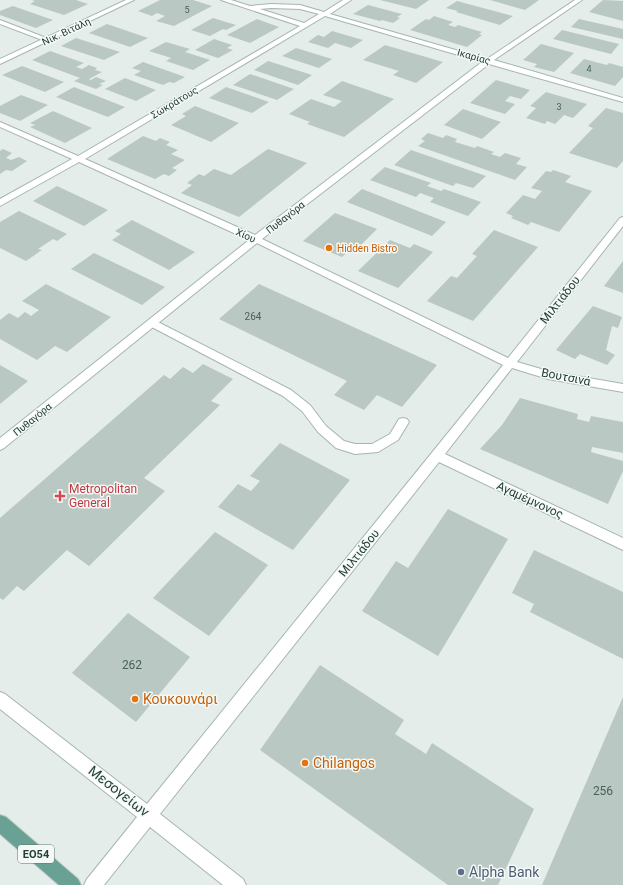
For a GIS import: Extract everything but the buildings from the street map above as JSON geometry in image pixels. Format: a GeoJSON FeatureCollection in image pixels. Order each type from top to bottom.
{"type":"FeatureCollection","features":[{"type":"Feature","properties":{"kind":"main road","name":"ΕΟ54"},"geometry":{"type":"LineString","coordinates":[[0,823],[72,885]]}},
{"type":"Feature","properties":{"kind":"street","name":"Νικ. Βιτάλη"},"geometry":{"type":"LineString","coordinates":[[0,62],[131,0]]}},
{"type":"Feature","properties":{"kind":"street"},"geometry":{"type":"LineString","coordinates":[[224,0],[304,25]]}},
{"type":"Feature","properties":{"kind":"street","name":"Σωκράτους"},"geometry":{"type":"LineString","coordinates":[[0,203],[77,160],[348,0]]}},
{"type":"Feature","properties":{"kind":"street","name":"Πυθαγόρα"},"geometry":{"type":"LineString","coordinates":[[0,445],[256,239],[488,61],[579,0]]}},
{"type":"Feature","properties":{"kind":"street","name":"Ικαρίας"},"geometry":{"type":"LineString","coordinates":[[250,8],[288,6],[300,7],[623,100]]}},
{"type":"Feature","properties":{"kind":"street"},"geometry":{"type":"LineString","coordinates":[[0,22],[47,40]]}},
{"type":"Feature","properties":{"kind":"street","name":"Χίου"},"geometry":{"type":"LineString","coordinates":[[0,124],[77,160],[256,239],[510,364]]}},
{"type":"Feature","properties":{"kind":"street","name":"Μιλτιάδου"},"geometry":{"type":"LineString","coordinates":[[93,885],[510,364],[618,236],[623,220]]}},
{"type":"Feature","properties":{"kind":"street"},"geometry":{"type":"LineString","coordinates":[[152,322],[287,393],[306,408],[322,429],[340,444],[355,449],[374,449],[394,437],[403,422]]}},
{"type":"Feature","properties":{"kind":"street","name":"Βουτσινά"},"geometry":{"type":"LineString","coordinates":[[510,364],[548,375],[623,388]]}},
{"type":"Feature","properties":{"kind":"street","name":"Αγαμέμνονος"},"geometry":{"type":"LineString","coordinates":[[437,456],[623,544]]}},
{"type":"Feature","properties":{"kind":"street","name":"Μεσογείων"},"geometry":{"type":"LineString","coordinates":[[0,698],[236,885]]}},
{"type":"Feature","properties":{"kind":"place","name":"Hidden Bistro"},"geometry":{"type":"Point","coordinates":[329,248]}},
{"type":"Feature","properties":{"kind":"place","name":"Metropolitan General"},"geometry":{"type":"Point","coordinates":[60,496]}},
{"type":"Feature","properties":{"kind":"place","name":"Κουκουνάρι"},"geometry":{"type":"Point","coordinates":[135,699]}},
{"type":"Feature","properties":{"kind":"place","name":"Chilangos"},"geometry":{"type":"Point","coordinates":[305,763]}},
{"type":"Feature","properties":{"kind":"place","name":"Alpha Bank"},"geometry":{"type":"Point","coordinates":[461,872]}}]}
